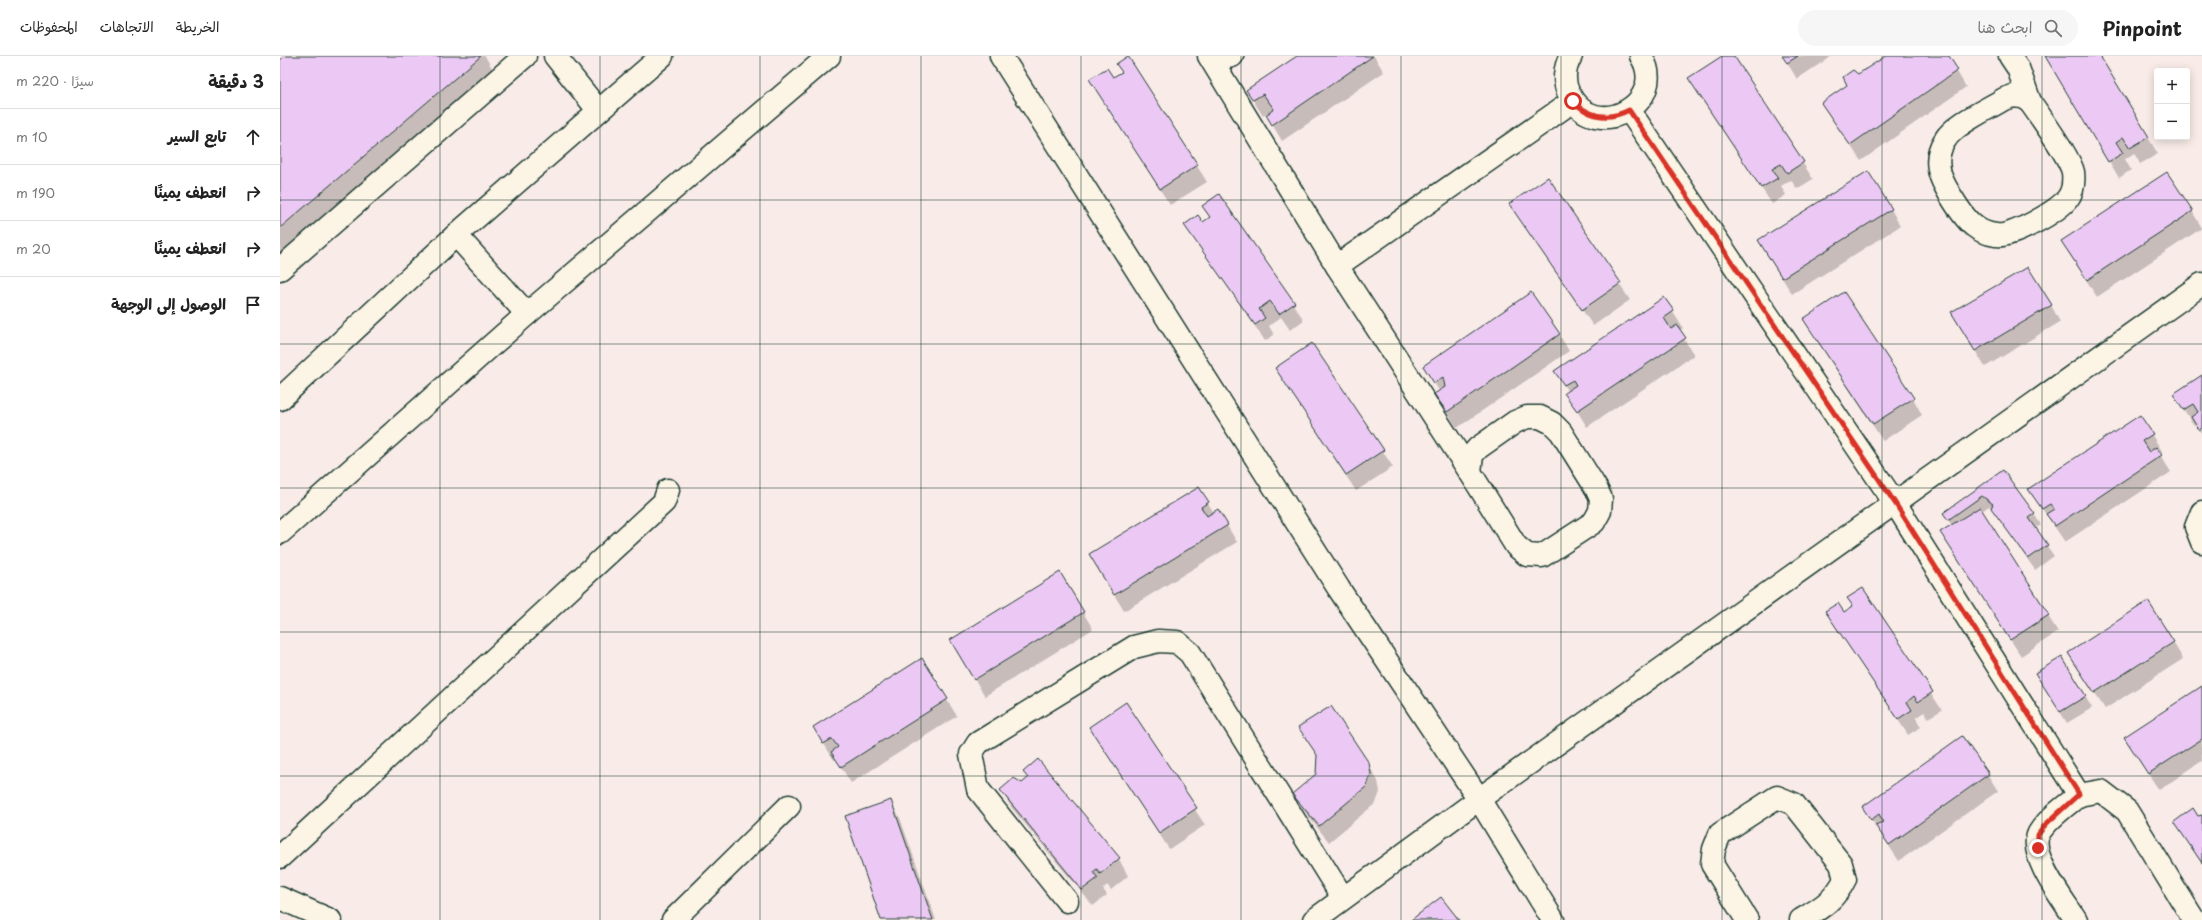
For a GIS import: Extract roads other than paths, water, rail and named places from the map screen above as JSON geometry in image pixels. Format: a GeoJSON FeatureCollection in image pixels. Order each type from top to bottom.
{"type":"FeatureCollection","features":[{"type":"Feature","properties":{"kind":"street"},"geometry":{"type":"LineString","coordinates":[[280,269],[525,56]]}},
{"type":"Feature","properties":{"kind":"street"},"geometry":{"type":"LineString","coordinates":[[555,56],[598,110]]}},
{"type":"Feature","properties":{"kind":"street"},"geometry":{"type":"LineString","coordinates":[[280,399],[456,235],[598,110],[662,56]]}},
{"type":"Feature","properties":{"kind":"street"},"geometry":{"type":"LineString","coordinates":[[280,533],[527,314],[830,56]]}},
{"type":"Feature","properties":{"kind":"street"},"geometry":{"type":"LineString","coordinates":[[1001,56],[1338,588],[1479,799],[1553,920]]}},
{"type":"Feature","properties":{"kind":"street"},"geometry":{"type":"LineString","coordinates":[[1210,56],[1219,59],[1232,56]]}},
{"type":"Feature","properties":{"kind":"street"},"geometry":{"type":"LineString","coordinates":[[1210,56],[1337,266],[1516,546],[1527,555],[1542,556],[1590,526],[1600,511],[1601,499],[1596,488],[1561,432],[1552,423],[1540,417],[1527,417],[1515,422],[1478,448],[1472,456],[1470,472]]}},
{"type":"Feature","properties":{"kind":"street"},"geometry":{"type":"LineString","coordinates":[[1571,56],[1567,63],[1565,76],[1567,89],[1573,101],[1582,110],[1593,116],[1606,117],[1618,116],[1629,110],[1640,101],[1646,88],[1647,74],[1641,56]]}},
{"type":"Feature","properties":{"kind":"street"},"geometry":{"type":"LineString","coordinates":[[2010,56],[2018,68],[2030,102],[2073,171],[2072,190],[2067,199],[2060,206],[2012,234],[1998,236],[1984,232],[1973,225],[1946,186],[1939,171],[1938,154],[1945,139],[1957,128],[2004,99],[2013,96],[2022,97],[2030,102]]}},
{"type":"Feature","properties":{"kind":"street"},"geometry":{"type":"LineString","coordinates":[[1337,266],[1573,101]]}},
{"type":"Feature","properties":{"kind":"street"},"geometry":{"type":"LineString","coordinates":[[1629,110],[1895,503],[2079,794]]}},
{"type":"Feature","properties":{"kind":"street"},"geometry":{"type":"LineString","coordinates":[[456,235],[527,314]]}},
{"type":"Feature","properties":{"kind":"street"},"geometry":{"type":"LineString","coordinates":[[1314,920],[1479,799],[2202,284]]}},
{"type":"Feature","properties":{"kind":"street"},"geometry":{"type":"LineString","coordinates":[[280,857],[664,502],[668,490]]}},
{"type":"Feature","properties":{"kind":"street"},"geometry":{"type":"LineString","coordinates":[[2202,512],[2196,526],[2202,542]]}},
{"type":"Feature","properties":{"kind":"street"},"geometry":{"type":"LineString","coordinates":[[1066,901],[978,789],[971,754],[978,742],[1127,651],[1134,647],[1158,641],[1178,642],[1190,653],[1343,898]]}},
{"type":"Feature","properties":{"kind":"street"},"geometry":{"type":"LineString","coordinates":[[2076,920],[2043,868],[2038,848],[2038,835],[2045,825],[2079,794],[2101,791],[2127,811],[2194,920]]}},
{"type":"Feature","properties":{"kind":"street"},"geometry":{"type":"LineString","coordinates":[[1747,920],[1712,864],[1714,849],[1720,834],[1777,797],[1794,804],[1840,864],[1845,879],[1839,892],[1828,904],[1801,920]]}},
{"type":"Feature","properties":{"kind":"street"},"geometry":{"type":"LineString","coordinates":[[673,920],[789,806]]}},
{"type":"Feature","properties":{"kind":"street"},"geometry":{"type":"LineString","coordinates":[[280,898],[330,920]]}}]}
